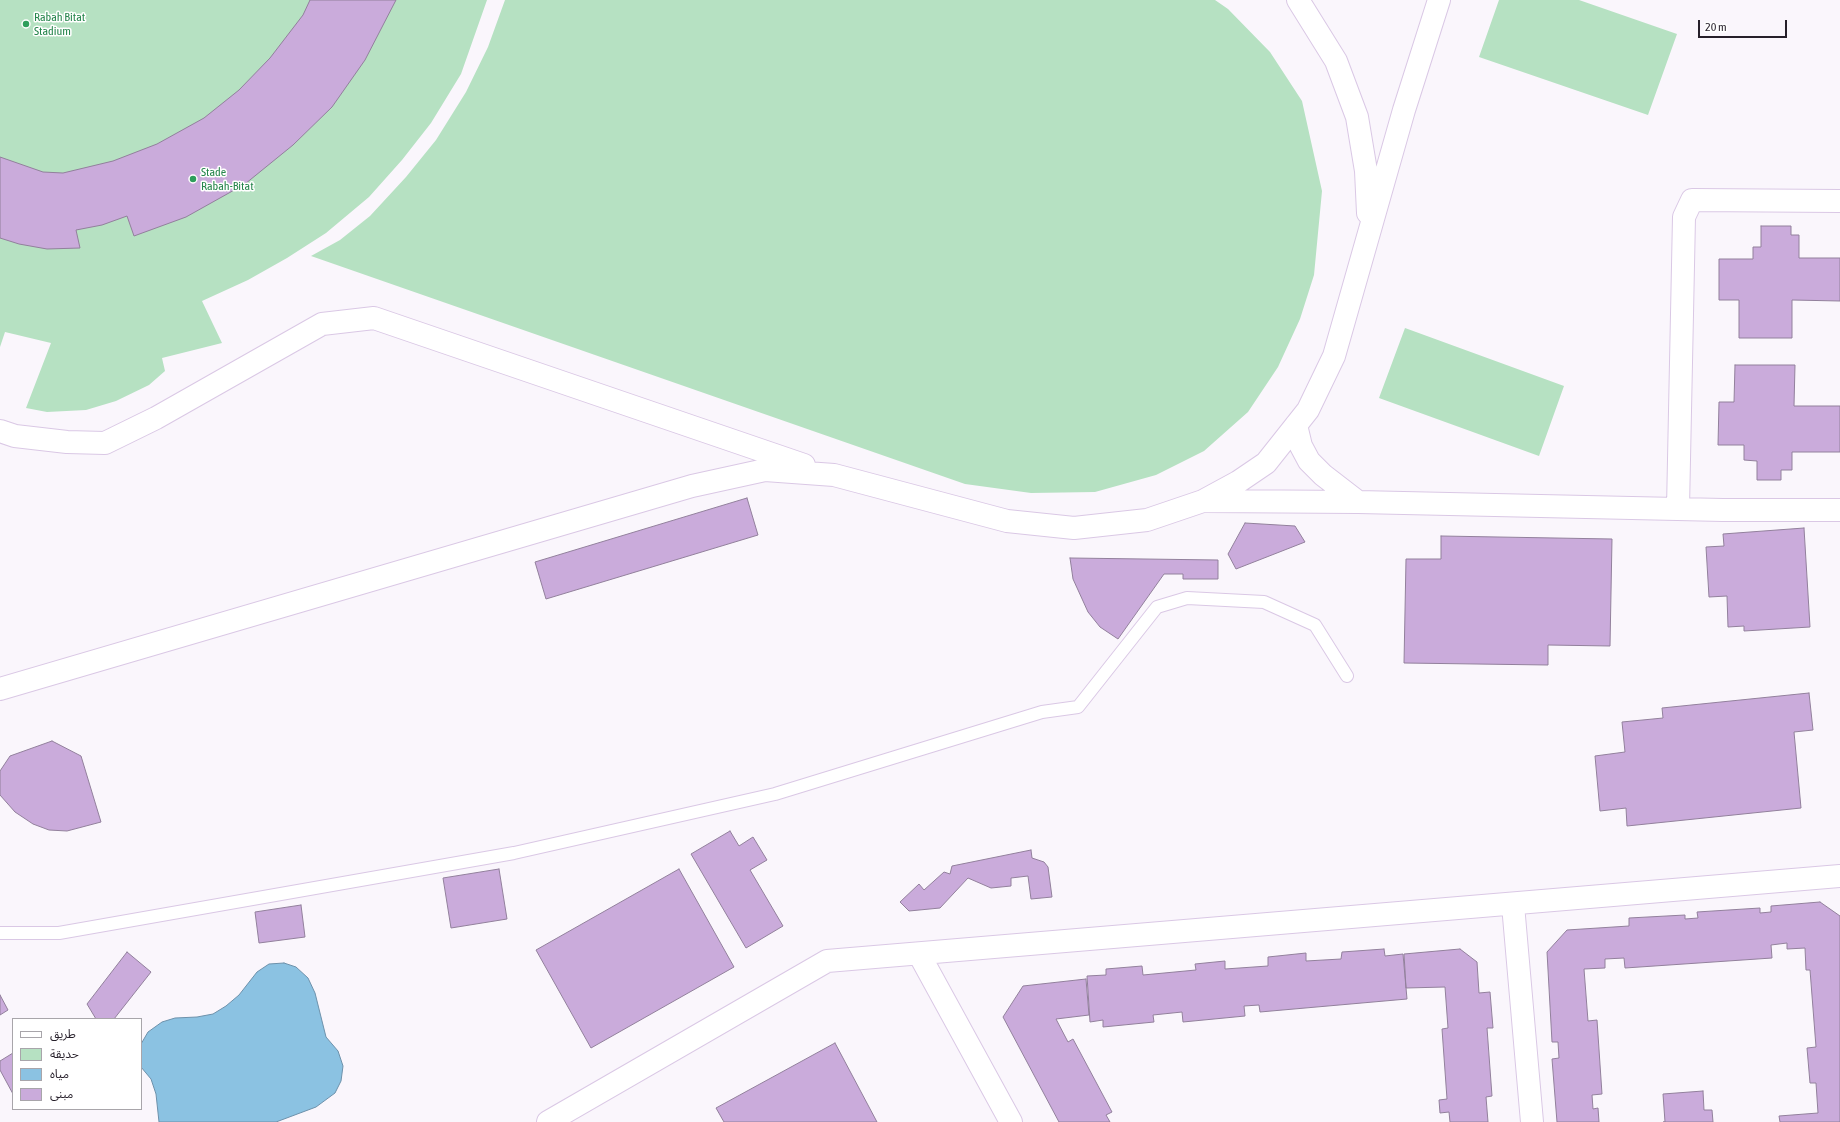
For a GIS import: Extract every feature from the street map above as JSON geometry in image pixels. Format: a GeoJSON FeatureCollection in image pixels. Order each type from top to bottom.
{"type":"FeatureCollection","features":[{"type":"Feature","properties":{"kind":"street"},"geometry":{"type":"LineString","coordinates":[[1298,0],[1336,61],[1357,117],[1366,171],[1369,207],[1365,244]]}},
{"type":"Feature","properties":{"kind":"street"},"geometry":{"type":"LineString","coordinates":[[0,431],[14,436],[67,442],[105,443],[156,418],[322,324],[374,318],[834,475],[1007,521],[1074,528],[1147,520],[1203,501],[1238,482],[1266,463],[1308,410],[1334,356],[1365,244],[1438,0]]}},
{"type":"Feature","properties":{"kind":"street"},"geometry":{"type":"LineString","coordinates":[[1678,508],[1684,217],[1692,200],[1840,201]]}},
{"type":"Feature","properties":{"kind":"street"},"geometry":{"type":"LineString","coordinates":[[1296,425],[1301,446],[1309,461],[1322,474],[1358,502]]}},
{"type":"Feature","properties":{"kind":"street"},"geometry":{"type":"LineString","coordinates":[[0,689],[692,486],[765,470],[834,475]]}},
{"type":"Feature","properties":{"kind":"street"},"geometry":{"type":"LineString","coordinates":[[1203,501],[1358,502],[1723,510],[1840,510]]}},
{"type":"Feature","properties":{"kind":"street"},"geometry":{"type":"LineString","coordinates":[[548,1122],[827,961],[1513,905],[1840,876]]}},
{"type":"Feature","properties":{"kind":"street"},"geometry":{"type":"LineString","coordinates":[[1513,905],[1532,1122]]}},
{"type":"Feature","properties":{"kind":"street"},"geometry":{"type":"LineString","coordinates":[[919,954],[1011,1122]]}},
{"type":"Feature","properties":{"kind":"lane"},"geometry":{"type":"LineString","coordinates":[[0,933],[58,933],[499,856],[775,794],[1042,712],[1078,707],[1157,607],[1187,598],[1264,602],[1315,625],[1347,676]]}},
{"type":"Feature","properties":{"kind":"green space","name":"Stade Rabah-Bitat"},"geometry":{"type":"Polygon","coordinates":[[[0,0],[487,0],[461,74],[431,123],[402,160],[369,197],[326,233],[287,258],[248,280],[202,301],[222,343],[162,358],[165,371],[149,385],[116,401],[86,410],[47,412],[26,408],[51,343],[5,332],[0,347],[0,0]]]}},
{"type":"Feature","properties":{"kind":"green space"},"geometry":{"type":"Polygon","coordinates":[[[505,0],[1215,0],[1228,9],[1270,52],[1302,101],[1322,191],[1314,275],[1300,319],[1278,367],[1248,412],[1204,451],[1156,475],[1095,492],[1031,493],[965,484],[311,256],[340,240],[370,216],[406,177],[436,140],[466,92],[488,47],[505,0]]]}},
{"type":"Feature","properties":{"kind":"green space"},"geometry":{"type":"Polygon","coordinates":[[[1499,0],[1579,0],[1677,34],[1648,115],[1479,57],[1499,0]]]}},
{"type":"Feature","properties":{"kind":"green space"},"geometry":{"type":"Polygon","coordinates":[[[1405,328],[1564,386],[1539,456],[1379,398],[1405,328]]]}},
{"type":"Feature","properties":{"kind":"water"},"geometry":{"type":"Polygon","coordinates":[[[284,963],[296,967],[308,978],[315,993],[326,1037],[338,1051],[343,1066],[341,1081],[335,1093],[316,1107],[276,1122],[159,1122],[156,1094],[151,1079],[142,1068],[142,1042],[148,1032],[162,1022],[175,1018],[197,1017],[213,1014],[226,1006],[239,995],[257,972],[269,964],[284,963]]]}},
{"type":"Feature","properties":{"kind":"building"},"geometry":{"type":"Polygon","coordinates":[[[310,0],[396,0],[365,60],[332,107],[293,145],[245,184],[186,217],[134,236],[127,216],[102,225],[76,230],[80,248],[47,249],[19,244],[0,238],[0,157],[43,172],[63,173],[113,161],[157,144],[204,118],[239,90],[270,58],[303,15],[310,0]]]}},
{"type":"Feature","properties":{"kind":"building"},"geometry":{"type":"Polygon","coordinates":[[[1761,226],[1791,226],[1791,235],[1799,235],[1799,258],[1840,258],[1840,301],[1792,300],[1792,338],[1739,338],[1739,300],[1719,300],[1719,259],[1753,259],[1753,247],[1761,247],[1761,226]]]}},
{"type":"Feature","properties":{"kind":"building"},"geometry":{"type":"Polygon","coordinates":[[[1735,365],[1795,365],[1794,406],[1840,406],[1840,452],[1792,452],[1792,470],[1781,470],[1781,480],[1757,480],[1757,461],[1744,460],[1744,445],[1718,445],[1719,402],[1734,402],[1735,365]]]}},
{"type":"Feature","properties":{"kind":"building"},"geometry":{"type":"Polygon","coordinates":[[[747,498],[758,535],[546,599],[535,562],[747,498]]]}},
{"type":"Feature","properties":{"kind":"building"},"geometry":{"type":"Polygon","coordinates":[[[1245,523],[1295,526],[1305,542],[1236,569],[1228,554],[1245,523]]]}},
{"type":"Feature","properties":{"kind":"building"},"geometry":{"type":"Polygon","coordinates":[[[1804,528],[1810,627],[1744,631],[1744,626],[1728,627],[1727,596],[1709,597],[1706,547],[1724,546],[1723,534],[1804,528]]]}},
{"type":"Feature","properties":{"kind":"building"},"geometry":{"type":"Polygon","coordinates":[[[1441,536],[1612,539],[1610,646],[1548,645],[1548,665],[1404,663],[1406,559],[1441,559],[1441,536]]]}},
{"type":"Feature","properties":{"kind":"building"},"geometry":{"type":"Polygon","coordinates":[[[1070,558],[1218,560],[1218,579],[1183,579],[1183,574],[1164,574],[1118,639],[1100,627],[1088,612],[1073,579],[1070,558]]]}},
{"type":"Feature","properties":{"kind":"building"},"geometry":{"type":"Polygon","coordinates":[[[1809,693],[1813,730],[1794,732],[1801,808],[1627,826],[1626,808],[1600,811],[1595,756],[1625,752],[1622,722],[1663,718],[1662,708],[1809,693]]]}},
{"type":"Feature","properties":{"kind":"building"},"geometry":{"type":"Polygon","coordinates":[[[52,741],[81,756],[101,822],[67,831],[49,830],[33,824],[15,812],[0,795],[0,771],[10,756],[52,741]]]}},
{"type":"Feature","properties":{"kind":"building"},"geometry":{"type":"Polygon","coordinates":[[[730,831],[739,846],[753,837],[767,860],[750,870],[783,926],[746,948],[691,854],[730,831]]]}},
{"type":"Feature","properties":{"kind":"building"},"geometry":{"type":"Polygon","coordinates":[[[1031,850],[1032,858],[1044,862],[1048,867],[1052,897],[1031,899],[1028,876],[1011,878],[1011,886],[991,888],[968,878],[940,908],[909,911],[900,902],[919,884],[924,890],[944,872],[950,874],[952,866],[1031,850]]]}},
{"type":"Feature","properties":{"kind":"building"},"geometry":{"type":"Polygon","coordinates":[[[499,869],[507,919],[451,928],[443,878],[499,869]]]}},
{"type":"Feature","properties":{"kind":"building"},"geometry":{"type":"Polygon","coordinates":[[[679,869],[734,967],[591,1048],[536,950],[679,869]]]}},
{"type":"Feature","properties":{"kind":"building"},"geometry":{"type":"Polygon","coordinates":[[[1820,902],[1840,916],[1840,1122],[1780,1122],[1779,1116],[1818,1113],[1816,1083],[1810,1083],[1807,1048],[1816,1047],[1810,970],[1806,970],[1805,948],[1787,949],[1787,943],[1771,945],[1772,958],[1625,968],[1624,958],[1605,959],[1605,968],[1584,969],[1588,1021],[1597,1020],[1602,1094],[1592,1095],[1593,1109],[1598,1108],[1599,1122],[1557,1122],[1552,1059],[1559,1058],[1558,1042],[1552,1042],[1547,952],[1567,930],[1629,926],[1629,918],[1685,915],[1685,919],[1698,918],[1697,912],[1760,908],[1760,913],[1771,912],[1771,906],[1820,902]]]}},
{"type":"Feature","properties":{"kind":"building"},"geometry":{"type":"Polygon","coordinates":[[[301,905],[305,937],[259,943],[255,912],[301,905]]]}},
{"type":"Feature","properties":{"kind":"building"},"geometry":{"type":"Polygon","coordinates":[[[1384,949],[1385,956],[1403,954],[1407,999],[1260,1012],[1259,1005],[1244,1006],[1245,1016],[1183,1022],[1182,1012],[1153,1015],[1154,1022],[1103,1027],[1103,1020],[1090,1022],[1087,976],[1106,975],[1106,969],[1142,966],[1143,975],[1196,970],[1195,964],[1225,961],[1225,969],[1268,966],[1268,957],[1306,953],[1306,961],[1341,959],[1342,952],[1384,949]]]}},
{"type":"Feature","properties":{"kind":"building"},"geometry":{"type":"Polygon","coordinates":[[[1460,949],[1477,962],[1479,993],[1490,992],[1493,1028],[1487,1028],[1492,1096],[1486,1097],[1488,1122],[1450,1122],[1449,1112],[1440,1113],[1439,1100],[1447,1099],[1442,1029],[1448,1028],[1445,987],[1406,988],[1404,954],[1460,949]]]}},
{"type":"Feature","properties":{"kind":"building"},"geometry":{"type":"Polygon","coordinates":[[[127,952],[151,972],[115,1018],[95,1018],[87,1004],[127,952]]]}},
{"type":"Feature","properties":{"kind":"building"},"geometry":{"type":"Polygon","coordinates":[[[1086,979],[1089,1015],[1056,1019],[1068,1042],[1073,1039],[1112,1112],[1106,1115],[1110,1122],[1059,1122],[1003,1017],[1023,986],[1086,979]]]}},
{"type":"Feature","properties":{"kind":"building"},"geometry":{"type":"Polygon","coordinates":[[[0,995],[8,1010],[0,1015],[0,995]]]}},
{"type":"Feature","properties":{"kind":"building"},"geometry":{"type":"Polygon","coordinates":[[[835,1043],[877,1122],[724,1122],[716,1108],[835,1043]]]}},
{"type":"Feature","properties":{"kind":"building"},"geometry":{"type":"Polygon","coordinates":[[[12,1054],[12,1092],[0,1070],[0,1061],[12,1054]]]}},
{"type":"Feature","properties":{"kind":"building"},"geometry":{"type":"Polygon","coordinates":[[[1703,1091],[1704,1110],[1712,1110],[1713,1122],[1665,1122],[1663,1094],[1703,1091]]]}},
{"type":"Feature","properties":{"kind":"place","name":"Rabah Bitat Stadium"},"geometry":{"type":"Point","coordinates":[26,24]}},
{"type":"Feature","properties":{"kind":"place","name":"Stade Rabah-Bitat"},"geometry":{"type":"Point","coordinates":[193,179]}}]}
